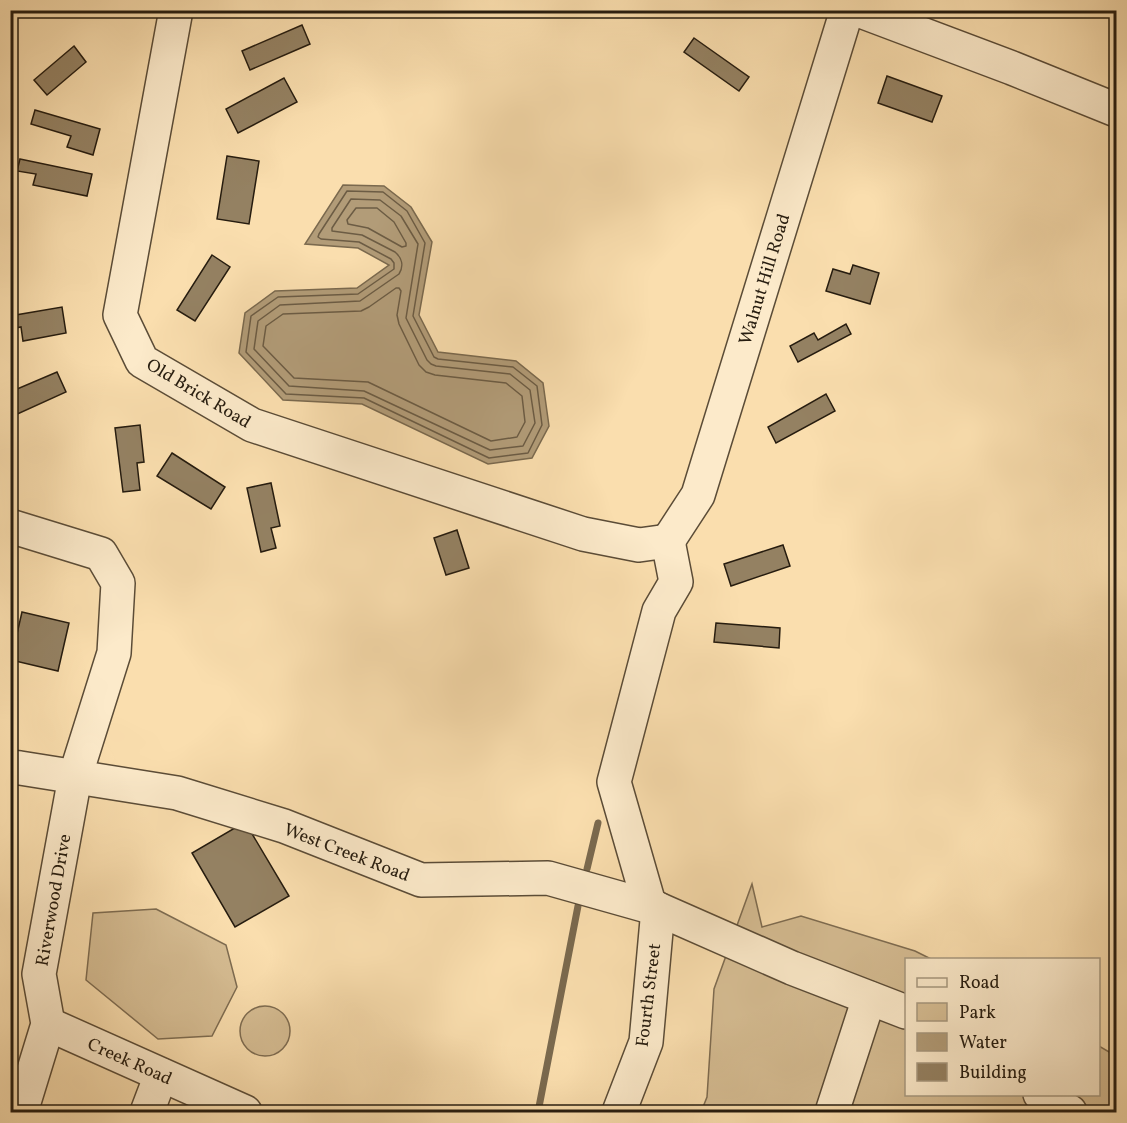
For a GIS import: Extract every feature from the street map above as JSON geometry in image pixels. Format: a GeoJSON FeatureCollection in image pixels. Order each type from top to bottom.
{"type":"FeatureCollection","features":[{"type":"Feature","properties":{"kind":"street","name":"Old Brick Road"},"geometry":{"type":"LineString","coordinates":[[176,10],[120,315],[142,361],[252,426],[583,534],[639,545],[668,541]]}},
{"type":"Feature","properties":{"kind":"street","name":"Walnut Hill Road"},"geometry":{"type":"LineString","coordinates":[[668,541],[698,495],[847,10]]}},
{"type":"Feature","properties":{"kind":"street"},"geometry":{"type":"LineString","coordinates":[[858,10],[1116,110]]}},
{"type":"Feature","properties":{"kind":"street","name":"Riverwood Drive"},"geometry":{"type":"LineString","coordinates":[[10,526],[101,554],[118,583],[114,653],[75,777],[39,974],[48,1024]]}},
{"type":"Feature","properties":{"kind":"street"},"geometry":{"type":"LineString","coordinates":[[654,908],[614,782],[659,611],[676,582],[668,541]]}},
{"type":"Feature","properties":{"kind":"street","name":"West Creek Road"},"geometry":{"type":"LineString","coordinates":[[10,767],[177,793],[284,826],[421,880],[548,878],[654,908],[792,968],[905,1012]]}},
{"type":"Feature","properties":{"kind":"street","name":"Fourth Street"},"geometry":{"type":"LineString","coordinates":[[620,1113],[646,1042],[654,908]]}},
{"type":"Feature","properties":{"kind":"street"},"geometry":{"type":"LineString","coordinates":[[832,1113],[869,998]]}},
{"type":"Feature","properties":{"kind":"street"},"geometry":{"type":"LineString","coordinates":[[21,1113],[48,1024]]}},
{"type":"Feature","properties":{"kind":"street","name":"Creek Road"},"geometry":{"type":"LineString","coordinates":[[48,1024],[245,1113]]}},
{"type":"Feature","properties":{"kind":"street"},"geometry":{"type":"LineString","coordinates":[[147,1113],[161,1075]]}},
{"type":"Feature","properties":{"kind":"street"},"geometry":{"type":"LineString","coordinates":[[1042,1096],[1070,1113]]}},
{"type":"Feature","properties":{"kind":"green space"},"geometry":{"type":"Polygon","coordinates":[[[752,884],[762,927],[801,916],[915,951],[929,958],[905,958],[905,1096],[1100,1096],[1100,1047],[1116,1056],[1116,1112],[701,1112],[707,1097],[714,989],[752,884]]]}},
{"type":"Feature","properties":{"kind":"green space"},"geometry":{"type":"Polygon","coordinates":[[[156,909],[226,945],[237,987],[212,1036],[158,1039],[86,980],[93,913],[156,909]]]}},
{"type":"Feature","properties":{"kind":"green space"},"geometry":{"type":"Polygon","coordinates":[[[265,1006],[274,1008],[285,1017],[290,1031],[288,1040],[279,1051],[265,1056],[256,1054],[245,1045],[240,1031],[242,1022],[251,1011],[265,1006]]]}},
{"type":"Feature","properties":{"kind":"water"},"geometry":{"type":"Polygon","coordinates":[[[343,185],[384,186],[411,207],[432,242],[419,315],[438,352],[516,361],[543,383],[549,426],[532,458],[488,464],[362,404],[283,400],[239,353],[245,313],[275,291],[357,288],[389,265],[358,248],[305,244],[343,185]]]}},
{"type":"Feature","properties":{"kind":"building"},"geometry":{"type":"Polygon","coordinates":[[[302,25],[310,44],[250,70],[242,51],[302,25]]]}},
{"type":"Feature","properties":{"kind":"building"},"geometry":{"type":"Polygon","coordinates":[[[694,38],[749,77],[739,91],[684,52],[694,38]]]}},
{"type":"Feature","properties":{"kind":"building"},"geometry":{"type":"Polygon","coordinates":[[[74,46],[86,62],[47,95],[34,80],[74,46]]]}},
{"type":"Feature","properties":{"kind":"building"},"geometry":{"type":"Polygon","coordinates":[[[887,76],[942,96],[932,122],[878,103],[887,76]]]}},
{"type":"Feature","properties":{"kind":"building"},"geometry":{"type":"Polygon","coordinates":[[[284,78],[297,102],[238,133],[226,109],[284,78]]]}},
{"type":"Feature","properties":{"kind":"building"},"geometry":{"type":"Polygon","coordinates":[[[35,110],[100,129],[93,155],[67,147],[71,136],[31,124],[35,110]]]}},
{"type":"Feature","properties":{"kind":"building"},"geometry":{"type":"Polygon","coordinates":[[[227,156],[259,161],[249,224],[217,219],[227,156]]]}},
{"type":"Feature","properties":{"kind":"building"},"geometry":{"type":"Polygon","coordinates":[[[20,159],[92,174],[87,196],[33,185],[36,174],[17,171],[20,159]]]}},
{"type":"Feature","properties":{"kind":"building"},"geometry":{"type":"Polygon","coordinates":[[[212,255],[230,267],[195,321],[177,310],[212,255]]]}},
{"type":"Feature","properties":{"kind":"building"},"geometry":{"type":"Polygon","coordinates":[[[853,265],[879,273],[870,304],[826,291],[833,269],[850,274],[853,265]]]}},
{"type":"Feature","properties":{"kind":"building"},"geometry":{"type":"Polygon","coordinates":[[[62,307],[66,333],[23,341],[21,327],[10,329],[10,316],[62,307]]]}},
{"type":"Feature","properties":{"kind":"building"},"geometry":{"type":"Polygon","coordinates":[[[846,324],[851,334],[798,362],[790,346],[814,333],[818,340],[846,324]]]}},
{"type":"Feature","properties":{"kind":"building"},"geometry":{"type":"Polygon","coordinates":[[[57,372],[66,392],[13,416],[10,410],[10,392],[57,372]]]}},
{"type":"Feature","properties":{"kind":"building"},"geometry":{"type":"Polygon","coordinates":[[[826,394],[835,411],[776,443],[768,427],[826,394]]]}},
{"type":"Feature","properties":{"kind":"building"},"geometry":{"type":"Polygon","coordinates":[[[140,425],[144,462],[137,463],[140,490],[123,492],[115,428],[140,425]]]}},
{"type":"Feature","properties":{"kind":"building"},"geometry":{"type":"Polygon","coordinates":[[[172,453],[225,487],[211,509],[157,476],[172,453]]]}},
{"type":"Feature","properties":{"kind":"building"},"geometry":{"type":"Polygon","coordinates":[[[271,483],[280,526],[271,528],[276,548],[261,552],[247,488],[271,483]]]}},
{"type":"Feature","properties":{"kind":"building"},"geometry":{"type":"Polygon","coordinates":[[[457,530],[469,568],[446,575],[434,538],[457,530]]]}},
{"type":"Feature","properties":{"kind":"building"},"geometry":{"type":"Polygon","coordinates":[[[783,545],[790,566],[731,586],[724,564],[783,545]]]}},
{"type":"Feature","properties":{"kind":"building"},"geometry":{"type":"Polygon","coordinates":[[[22,612],[69,623],[58,671],[11,660],[22,612]]]}},
{"type":"Feature","properties":{"kind":"building"},"geometry":{"type":"Polygon","coordinates":[[[716,623],[780,628],[779,648],[714,642],[716,623]]]}},
{"type":"Feature","properties":{"kind":"building"},"geometry":{"type":"Polygon","coordinates":[[[245,822],[289,896],[235,927],[192,853],[245,822]]]}},
{"type":"Feature","properties":{"kind":"waterway"},"geometry":{"type":"LineString","coordinates":[[587,869],[598,823]]}},
{"type":"Feature","properties":{"kind":"waterway"},"geometry":{"type":"LineString","coordinates":[[538,1112],[578,906]]}}]}
